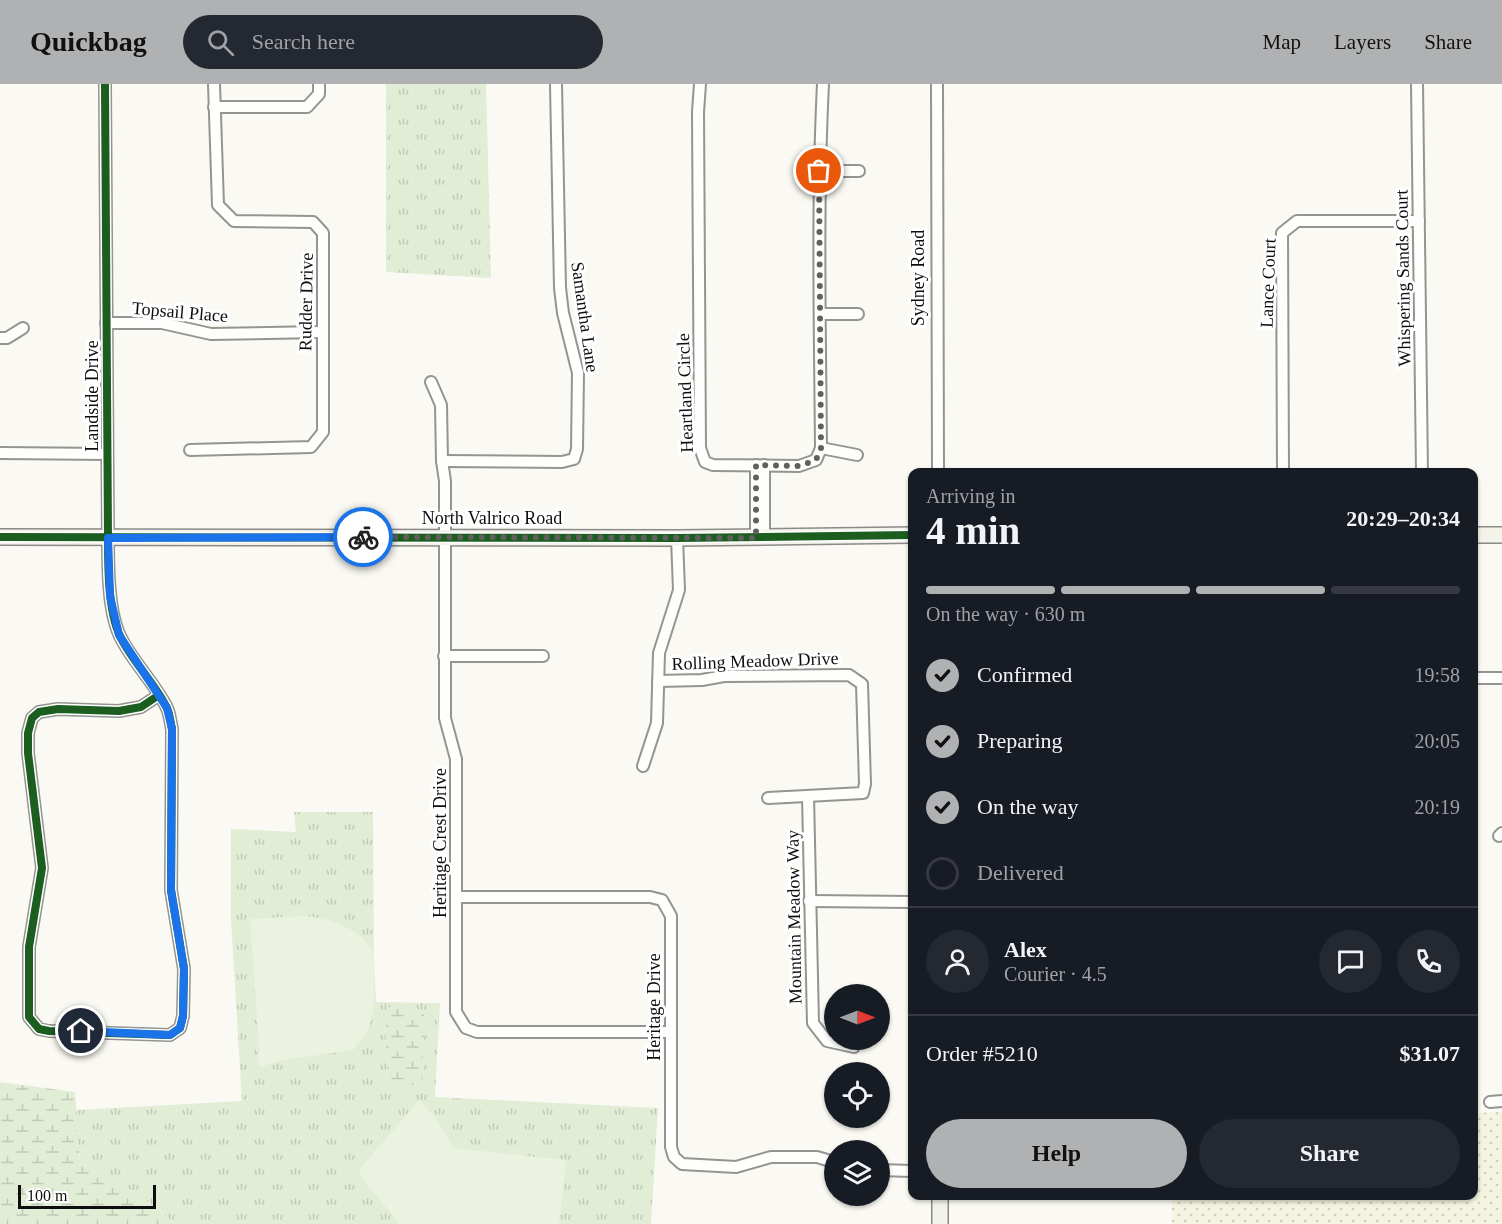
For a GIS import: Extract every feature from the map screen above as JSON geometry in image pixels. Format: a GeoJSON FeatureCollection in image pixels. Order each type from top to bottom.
{"type":"FeatureCollection","features":[{"type":"Feature","properties":{"kind":"street","name":"Landside Drive"},"geometry":{"type":"LineString","coordinates":[[105,84],[110,596],[119,635],[159,695],[167,708],[172,729],[171,890],[184,969],[183,1016],[180,1028],[170,1035],[39,1029],[29,1017],[29,947],[42,868],[28,753],[28,733],[32,718],[39,712],[58,709],[119,711],[141,707],[159,695]]}},
{"type":"Feature","properties":{"kind":"street","name":"Rudder Drive"},"geometry":{"type":"LineString","coordinates":[[190,450],[311,447],[323,432],[323,233],[313,222],[234,221],[218,205],[214,84]]}},
{"type":"Feature","properties":{"kind":"street"},"geometry":{"type":"LineString","coordinates":[[214,107],[307,107],[319,94],[319,84]]}},
{"type":"Feature","properties":{"kind":"street","name":"Samantha Lane"},"geometry":{"type":"LineString","coordinates":[[442,461],[562,462],[574,459],[577,449],[578,373],[560,288],[556,84]]}},
{"type":"Feature","properties":{"kind":"street","name":"Heartland Circle"},"geometry":{"type":"LineString","coordinates":[[700,84],[698,123],[700,448],[705,462],[713,465],[799,466],[816,460],[821,448]]}},
{"type":"Feature","properties":{"kind":"street"},"geometry":{"type":"LineString","coordinates":[[823,84],[819,171],[821,448],[857,455]]}},
{"type":"Feature","properties":{"kind":"street","name":"Sydney Road"},"geometry":{"type":"LineString","coordinates":[[937,84],[938,468]]}},
{"type":"Feature","properties":{"kind":"street","name":"Whispering Sands Court"},"geometry":{"type":"LineString","coordinates":[[1417,84],[1422,468]]}},
{"type":"Feature","properties":{"kind":"street"},"geometry":{"type":"LineString","coordinates":[[819,171],[859,171]]}},
{"type":"Feature","properties":{"kind":"street","name":"Lance Court"},"geometry":{"type":"LineString","coordinates":[[1283,468],[1282,233],[1297,221],[1419,221]]}},
{"type":"Feature","properties":{"kind":"street"},"geometry":{"type":"LineString","coordinates":[[820,314],[858,314]]}},
{"type":"Feature","properties":{"kind":"street","name":"Topsail Place"},"geometry":{"type":"LineString","coordinates":[[106,323],[162,323],[212,334],[322,332]]}},
{"type":"Feature","properties":{"kind":"street"},"geometry":{"type":"LineString","coordinates":[[0,338],[7,338],[23,328]]}},
{"type":"Feature","properties":{"kind":"street","name":"Heritage Crest Drive"},"geometry":{"type":"LineString","coordinates":[[430,382],[441,405],[442,461],[445,481],[445,718],[456,759],[456,1012],[466,1028],[477,1032],[671,1032]]}},
{"type":"Feature","properties":{"kind":"street"},"geometry":{"type":"LineString","coordinates":[[0,453],[107,454]]}},
{"type":"Feature","properties":{"kind":"street"},"geometry":{"type":"LineString","coordinates":[[760,465],[760,538]]}},
{"type":"Feature","properties":{"kind":"street","name":"North Valrico Road"},"geometry":{"type":"LineString","coordinates":[[0,537],[760,538],[908,535]]}},
{"type":"Feature","properties":{"kind":"street"},"geometry":{"type":"LineString","coordinates":[[1478,535],[1502,535]]}},
{"type":"Feature","properties":{"kind":"street"},"geometry":{"type":"LineString","coordinates":[[643,766],[657,723],[659,653],[679,590],[677,538]]}},
{"type":"Feature","properties":{"kind":"street"},"geometry":{"type":"LineString","coordinates":[[444,656],[543,656]]}},
{"type":"Feature","properties":{"kind":"street","name":"Rolling Meadow Drive"},"geometry":{"type":"LineString","coordinates":[[658,681],[702,680],[724,676],[849,675],[862,684],[865,784],[862,793],[768,798]]}},
{"type":"Feature","properties":{"kind":"street"},"geometry":{"type":"LineString","coordinates":[[1478,678],[1502,678]]}},
{"type":"Feature","properties":{"kind":"street","name":"Mountain Meadow Way"},"geometry":{"type":"LineString","coordinates":[[808,796],[813,1023],[824,1037]]}},
{"type":"Feature","properties":{"kind":"street","name":"Heritage Drive"},"geometry":{"type":"LineString","coordinates":[[456,897],[650,897],[662,900],[671,916],[671,1147],[674,1157],[682,1164],[736,1167],[771,1157],[824,1159]]}},
{"type":"Feature","properties":{"kind":"street"},"geometry":{"type":"LineString","coordinates":[[809,901],[908,902]]}},
{"type":"Feature","properties":{"kind":"street"},"geometry":{"type":"LineString","coordinates":[[1490,1102],[1502,1101]]}},
{"type":"Feature","properties":{"kind":"street"},"geometry":{"type":"LineString","coordinates":[[890,1170],[908,1171]]}},
{"type":"Feature","properties":{"kind":"street"},"geometry":{"type":"LineString","coordinates":[[940,1200],[940,1224]]}},
{"type":"Feature","properties":{"kind":"green space"},"geometry":{"type":"Polygon","coordinates":[[[386,84],[486,84],[491,278],[386,272],[386,84]]]}},
{"type":"Feature","properties":{"kind":"green space"},"geometry":{"type":"Polygon","coordinates":[[[294,812],[373,812],[376,1002],[440,1003],[435,1097],[658,1108],[651,1224],[175,1224],[144,1198],[80,1163],[76,1110],[242,1101],[231,920],[231,829],[296,832],[294,812]],[[389,1007],[385,1013],[387,1080],[393,1086],[418,1085],[423,1082],[424,1013],[414,1007],[389,1007]]]}},
{"type":"Feature","properties":{"kind":"green space"},"geometry":{"type":"Polygon","coordinates":[[[308,916],[346,927],[363,938],[369,946],[375,966],[374,1006],[371,1021],[353,1050],[278,1061],[261,1067],[258,1062],[259,1046],[250,919],[308,916]]]}},
{"type":"Feature","properties":{"kind":"green space"},"geometry":{"type":"Polygon","coordinates":[[[388,1007],[414,1007],[425,1014],[423,1082],[418,1085],[393,1086],[387,1080],[385,1013],[388,1007]]]}},
{"type":"Feature","properties":{"kind":"green space"},"geometry":{"type":"Polygon","coordinates":[[[0,1082],[75,1092],[80,1163],[144,1198],[175,1224],[0,1224],[0,1082]]]}},
{"type":"Feature","properties":{"kind":"green space"},"geometry":{"type":"Polygon","coordinates":[[[419,1100],[438,1122],[452,1148],[566,1160],[559,1224],[400,1224],[361,1177],[360,1169],[419,1100]]]}},
{"type":"Feature","properties":{"kind":"green space"},"geometry":{"type":"Polygon","coordinates":[[[1502,1112],[1502,1224],[1172,1224],[1172,1200],[1478,1200],[1478,1113],[1502,1112]]]}},
{"type":"Feature","properties":{"kind":"cycle path"},"geometry":{"type":"LineString","coordinates":[[105,84],[110,588],[113,614],[120,636],[130,654],[155,688],[166,706],[172,729],[171,890],[184,969],[183,1016],[180,1028],[170,1035],[39,1029],[29,1017],[29,947],[42,868],[28,753],[28,733],[32,718],[39,712],[58,709],[119,711],[141,707],[159,695]]}},
{"type":"Feature","properties":{"kind":"cycle path"},"geometry":{"type":"LineString","coordinates":[[0,537],[677,538],[908,535]]}},
{"type":"Feature","properties":{"kind":"way so far"},"geometry":{"type":"LineString","coordinates":[[363,537],[756,538],[756,465],[799,466],[816,460],[821,448],[819,171]]}},
{"type":"Feature","properties":{"kind":"route"},"geometry":{"type":"LineString","coordinates":[[81,1031],[170,1035],[180,1028],[183,1016],[183,954],[171,890],[172,729],[167,708],[119,635],[110,596],[108,538],[363,537]]}}]}
